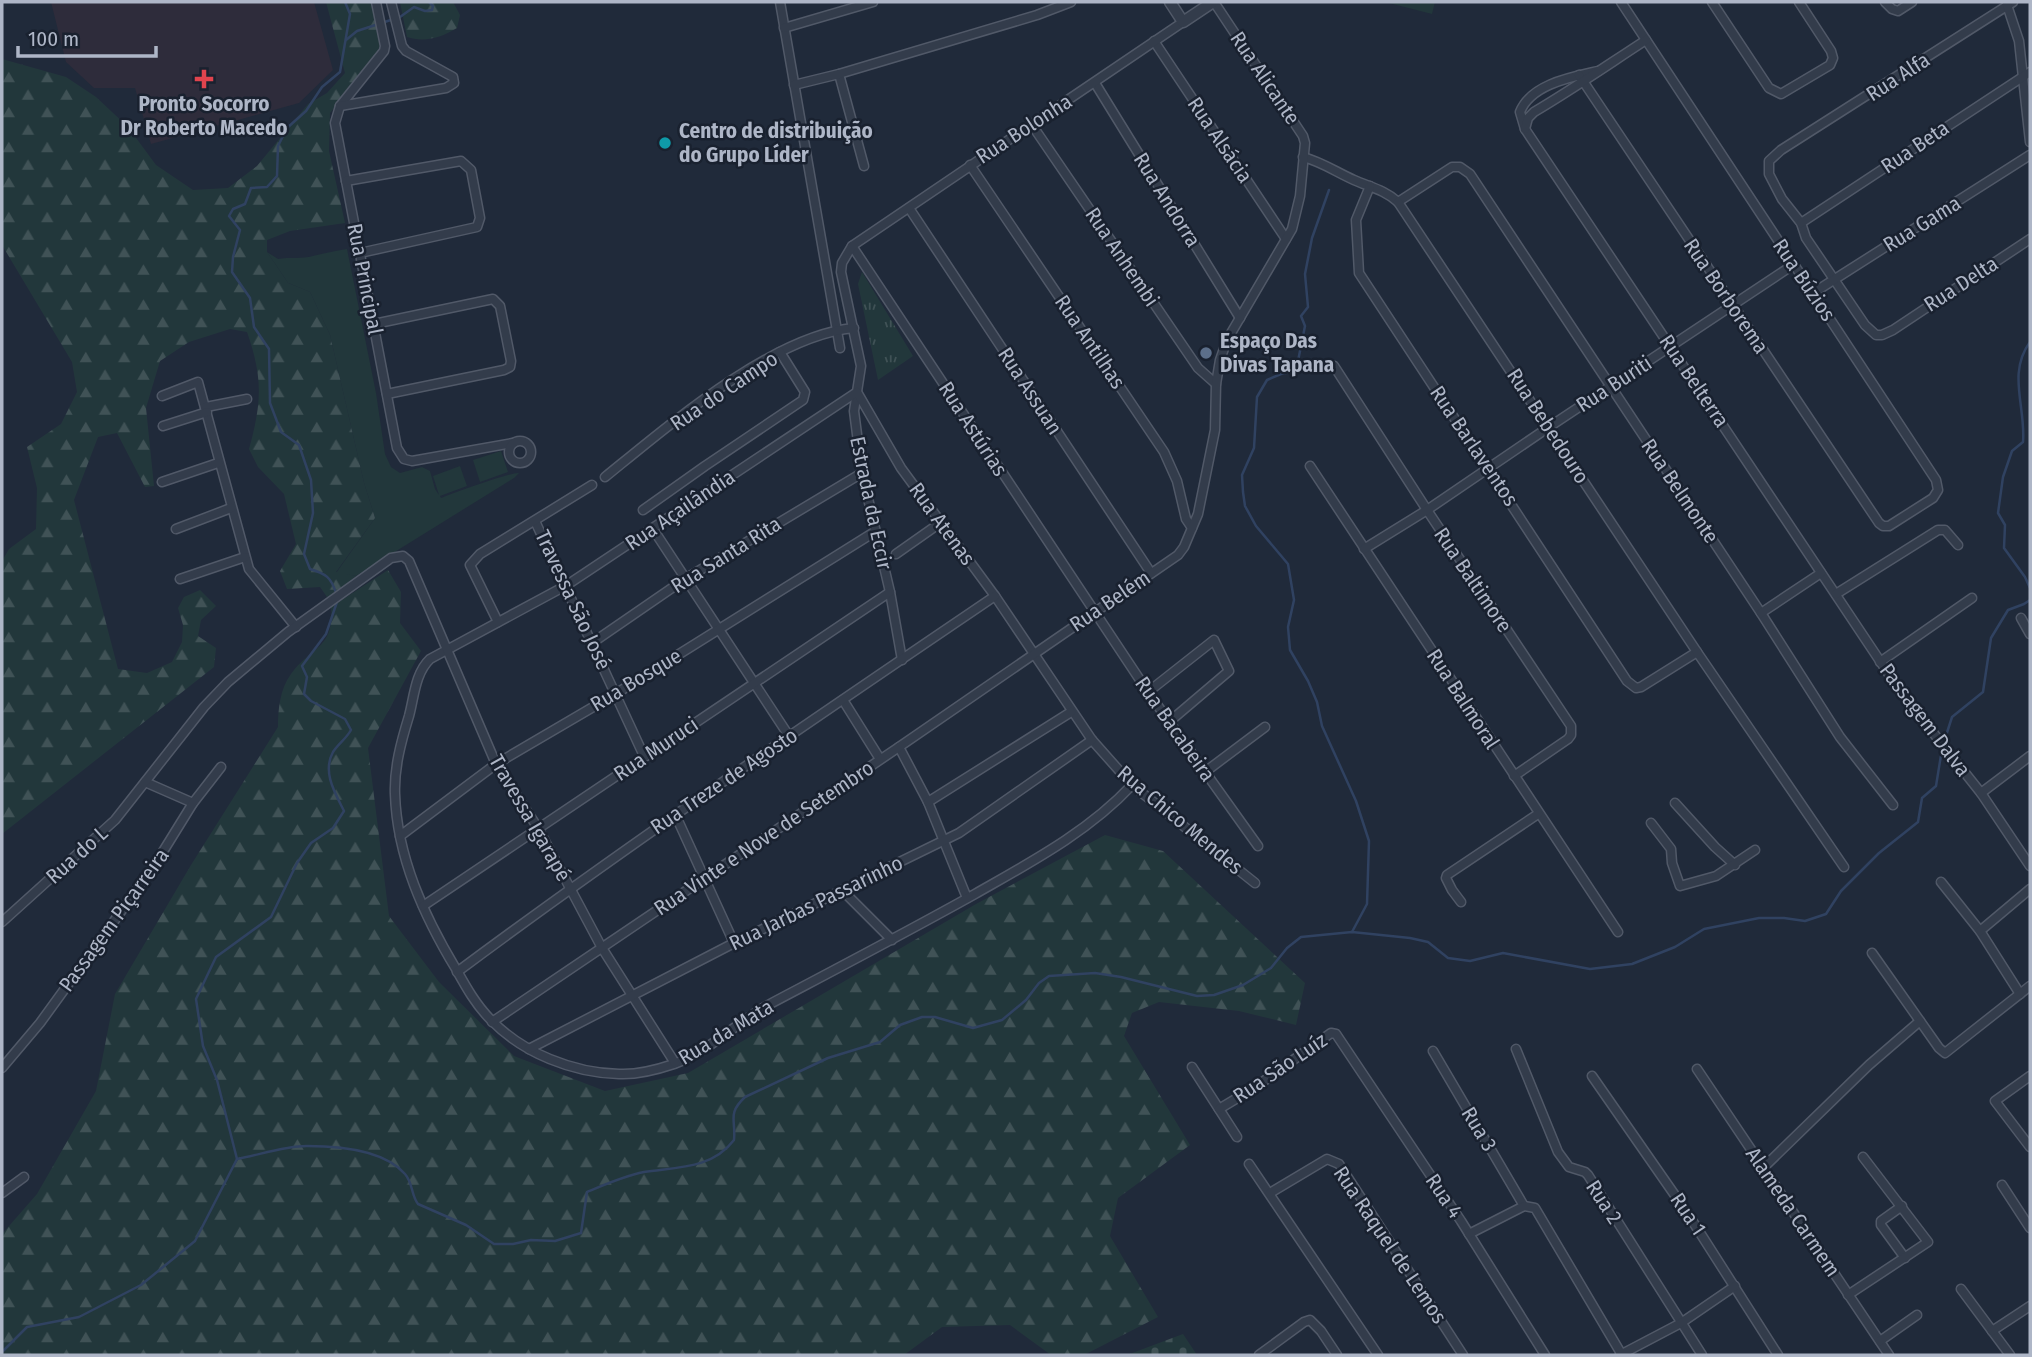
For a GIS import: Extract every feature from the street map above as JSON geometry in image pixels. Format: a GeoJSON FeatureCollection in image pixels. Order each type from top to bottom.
{"type":"FeatureCollection","features":[{"type":"Feature","properties":{"kind":"street"},"geometry":{"type":"LineString","coordinates":[[340,107],[384,51],[376,2]]}},
{"type":"Feature","properties":{"kind":"street"},"geometry":{"type":"LineString","coordinates":[[340,107],[446,88],[454,83],[453,77],[406,51],[402,46],[391,2]]}},
{"type":"Feature","properties":{"kind":"street"},"geometry":{"type":"LineString","coordinates":[[780,2],[840,348]]}},
{"type":"Feature","properties":{"kind":"street"},"geometry":{"type":"LineString","coordinates":[[784,28],[873,2]]}},
{"type":"Feature","properties":{"kind":"street"},"geometry":{"type":"LineString","coordinates":[[794,85],[1037,15],[1071,2]]}},
{"type":"Feature","properties":{"kind":"street"},"geometry":{"type":"LineString","coordinates":[[1170,2],[1183,22]]}},
{"type":"Feature","properties":{"kind":"street","name":"Rua Bolonha"},"geometry":{"type":"LineString","coordinates":[[842,263],[852,246],[1214,2]]}},
{"type":"Feature","properties":{"kind":"street","name":"Rua Alicante"},"geometry":{"type":"LineString","coordinates":[[1214,2],[1303,136],[1298,206],[1292,229],[1286,239]]}},
{"type":"Feature","properties":{"kind":"street","name":"Rua Búzios"},"geometry":{"type":"LineString","coordinates":[[1621,2],[1939,485],[1933,498],[1889,526],[1881,525],[1874,516]]}},
{"type":"Feature","properties":{"kind":"street"},"geometry":{"type":"LineString","coordinates":[[1712,2],[1769,88],[1776,92],[1788,92],[1830,65],[1833,58],[1799,2]]}},
{"type":"Feature","properties":{"kind":"street"},"geometry":{"type":"LineString","coordinates":[[1885,2],[1898,11],[1912,2]]}},
{"type":"Feature","properties":{"kind":"street"},"geometry":{"type":"LineString","coordinates":[[2010,4],[2027,74],[2030,142]]}},
{"type":"Feature","properties":{"kind":"street","name":"Rua Alfa"},"geometry":{"type":"LineString","coordinates":[[1801,223],[1782,199],[1769,174],[1769,161],[1781,150],[2010,4]]}},
{"type":"Feature","properties":{"kind":"street"},"geometry":{"type":"LineString","coordinates":[[1525,129],[1528,118],[1534,112],[1646,40]]}},
{"type":"Feature","properties":{"kind":"street","name":"Rua Alsácia"},"geometry":{"type":"LineString","coordinates":[[1154,41],[1286,239]]}},
{"type":"Feature","properties":{"kind":"street"},"geometry":{"type":"LineString","coordinates":[[839,74],[863,166]]}},
{"type":"Feature","properties":{"kind":"street","name":"Rua Beta"},"geometry":{"type":"LineString","coordinates":[[1801,223],[2027,74]]}},
{"type":"Feature","properties":{"kind":"street"},"geometry":{"type":"LineString","coordinates":[[1525,129],[1520,112],[1525,103],[1553,84],[1582,79]]}},
{"type":"Feature","properties":{"kind":"street","name":"Rua Borborema"},"geometry":{"type":"LineString","coordinates":[[1582,79],[1874,516]]}},
{"type":"Feature","properties":{"kind":"street","name":"Rua Andorra"},"geometry":{"type":"LineString","coordinates":[[1095,83],[1240,318]]}},
{"type":"Feature","properties":{"kind":"street","name":"Rua Principal"},"geometry":{"type":"LineString","coordinates":[[340,107],[336,115],[336,133],[397,448],[404,459],[412,461],[513,443]]}},
{"type":"Feature","properties":{"kind":"street","name":"Rua Anhembi"},"geometry":{"type":"LineString","coordinates":[[1032,125],[1198,368],[1216,384]]}},
{"type":"Feature","properties":{"kind":"street","name":"Rua Belterra"},"geometry":{"type":"LineString","coordinates":[[1525,129],[1821,573]]}},
{"type":"Feature","properties":{"kind":"street","name":"Rua Gama"},"geometry":{"type":"LineString","coordinates":[[1813,293],[2030,155]]}},
{"type":"Feature","properties":{"kind":"street"},"geometry":{"type":"LineString","coordinates":[[1303,157],[1319,161],[1333,170],[1384,191],[1398,202]]}},
{"type":"Feature","properties":{"kind":"street"},"geometry":{"type":"LineString","coordinates":[[346,181],[461,161],[471,170],[476,194],[480,218],[477,227],[472,230],[360,253]]}},
{"type":"Feature","properties":{"kind":"street","name":"Rua Antilhas"},"geometry":{"type":"LineString","coordinates":[[970,165],[1164,452],[1177,481],[1191,532]]}},
{"type":"Feature","properties":{"kind":"street","name":"Rua Belmonte"},"geometry":{"type":"LineString","coordinates":[[1398,202],[1457,165],[1470,174],[1840,737],[1893,805]]}},
{"type":"Feature","properties":{"kind":"street","name":"Rua Barlaventos"},"geometry":{"type":"LineString","coordinates":[[1370,186],[1356,220],[1359,273],[1627,681],[1636,688],[1641,687],[1697,652]]}},
{"type":"Feature","properties":{"kind":"street","name":"Rua Bebedouro"},"geometry":{"type":"LineString","coordinates":[[1398,202],[1697,652],[1844,867]]}},
{"type":"Feature","properties":{"kind":"street","name":"Rua Assuan"},"geometry":{"type":"LineString","coordinates":[[909,208],[1151,573]]}},
{"type":"Feature","properties":{"kind":"street"},"geometry":{"type":"LineString","coordinates":[[1801,223],[1806,238],[1833,280]]}},
{"type":"Feature","properties":{"kind":"street"},"geometry":{"type":"LineString","coordinates":[[1191,532],[1198,514],[1215,429],[1216,384],[1224,350],[1286,239]]}},
{"type":"Feature","properties":{"kind":"street","name":"Rua Delta"},"geometry":{"type":"LineString","coordinates":[[1833,280],[1872,332],[1880,335],[1892,330],[2030,239]]}},
{"type":"Feature","properties":{"kind":"street","name":"Rua Astúrias"},"geometry":{"type":"LineString","coordinates":[[852,246],[1094,611]]}},
{"type":"Feature","properties":{"kind":"street","name":"Estrada da Eccir"},"geometry":{"type":"LineString","coordinates":[[842,263],[841,272],[861,366],[854,411],[862,473],[890,592],[902,660]]}},
{"type":"Feature","properties":{"kind":"street","name":"Rua Buriti"},"geometry":{"type":"LineString","coordinates":[[1364,549],[1427,510],[1793,265]]}},
{"type":"Feature","properties":{"kind":"street"},"geometry":{"type":"LineString","coordinates":[[374,324],[493,299],[500,306],[511,360],[510,367],[504,370],[387,394]]}},
{"type":"Feature","properties":{"kind":"street","name":"Rua do Campo"},"geometry":{"type":"LineString","coordinates":[[605,477],[717,392],[780,352],[819,335],[854,328]]}},
{"type":"Feature","properties":{"kind":"street"},"geometry":{"type":"LineString","coordinates":[[643,510],[803,400],[804,392],[780,352]]}},
{"type":"Feature","properties":{"kind":"street","name":"Rua Baltimore"},"geometry":{"type":"LineString","coordinates":[[1334,366],[1571,726],[1571,736],[1568,739],[1514,776]]}},
{"type":"Feature","properties":{"kind":"street"},"geometry":{"type":"LineString","coordinates":[[162,396],[198,383],[245,557],[255,577],[296,626],[228,682],[204,707],[145,782],[194,803]]}},
{"type":"Feature","properties":{"kind":"street","name":"Rua Atenas"},"geometry":{"type":"LineString","coordinates":[[857,392],[901,468],[1034,653]]}},
{"type":"Feature","properties":{"kind":"street","name":"Rua Açailândia"},"geometry":{"type":"LineString","coordinates":[[498,622],[567,584],[653,529],[857,392]]}},
{"type":"Feature","properties":{"kind":"street"},"geometry":{"type":"LineString","coordinates":[[163,426],[247,399]]}},
{"type":"Feature","properties":{"kind":"street"},"geometry":{"type":"LineString","coordinates":[[162,482],[218,463]]}},
{"type":"Feature","properties":{"kind":"street","name":"Rua Balmoral"},"geometry":{"type":"LineString","coordinates":[[1310,466],[1618,932]]}},
{"type":"Feature","properties":{"kind":"street","name":"Rua Santa Rita"},"geometry":{"type":"LineString","coordinates":[[593,643],[685,579],[862,473]]}},
{"type":"Feature","properties":{"kind":"street"},"geometry":{"type":"LineString","coordinates":[[498,622],[470,565],[480,554],[592,485]]}},
{"type":"Feature","properties":{"kind":"street"},"geometry":{"type":"LineString","coordinates":[[176,529],[232,508]]}},
{"type":"Feature","properties":{"kind":"street","name":"Travessa São José"},"geometry":{"type":"LineString","coordinates":[[536,521],[644,756]]}},
{"type":"Feature","properties":{"kind":"street"},"geometry":{"type":"LineString","coordinates":[[896,554],[940,523]]}},
{"type":"Feature","properties":{"kind":"street"},"geometry":{"type":"LineString","coordinates":[[653,529],[789,736]]}},
{"type":"Feature","properties":{"kind":"street"},"geometry":{"type":"LineString","coordinates":[[1836,594],[1938,530],[1945,530],[1958,545]]}},
{"type":"Feature","properties":{"kind":"street","name":"Rua Bosque"},"geometry":{"type":"LineString","coordinates":[[400,836],[496,764],[617,693],[876,531]]}},
{"type":"Feature","properties":{"kind":"street","name":"Rua Belém"},"geometry":{"type":"LineString","coordinates":[[1034,653],[1178,555],[1191,532]]}},
{"type":"Feature","properties":{"kind":"street","name":"Travessa Igarapé"},"geometry":{"type":"LineString","coordinates":[[296,626],[391,558],[403,556],[409,561],[496,764],[538,828],[602,948],[675,1063]]}},
{"type":"Feature","properties":{"kind":"street"},"geometry":{"type":"LineString","coordinates":[[180,579],[245,557]]}},
{"type":"Feature","properties":{"kind":"street"},"geometry":{"type":"LineString","coordinates":[[1761,613],[1821,573]]}},
{"type":"Feature","properties":{"kind":"street","name":"Passagem Dalva"},"geometry":{"type":"LineString","coordinates":[[1821,573],[1914,710],[1981,793],[2030,866]]}},
{"type":"Feature","properties":{"kind":"street","name":"Rua Muruci"},"geometry":{"type":"LineString","coordinates":[[423,906],[890,592]]}},
{"type":"Feature","properties":{"kind":"street","name":"Rua Treze de Agosto"},"geometry":{"type":"LineString","coordinates":[[457,972],[675,814],[995,596]]}},
{"type":"Feature","properties":{"kind":"street"},"geometry":{"type":"LineString","coordinates":[[1880,662],[1972,598]]}},
{"type":"Feature","properties":{"kind":"street","name":"Rua Bacabeira"},"geometry":{"type":"LineString","coordinates":[[1094,611],[1258,846]]}},
{"type":"Feature","properties":{"kind":"street"},"geometry":{"type":"LineString","coordinates":[[2021,618],[2030,634]]}},
{"type":"Feature","properties":{"kind":"street","name":"Rua da Mata"},"geometry":{"type":"LineString","coordinates":[[498,622],[447,648],[430,659],[421,671],[401,743],[395,792],[400,836],[408,868],[435,934],[476,1003],[492,1022],[529,1049],[562,1064],[587,1071],[637,1074],[675,1063],[709,1045],[769,1005],[1060,846],[1106,810],[1132,785]]}},
{"type":"Feature","properties":{"kind":"street"},"geometry":{"type":"LineString","coordinates":[[1148,692],[1213,640],[1230,669],[1169,722]]}},
{"type":"Feature","properties":{"kind":"street","name":"Rua Chico Mendes"},"geometry":{"type":"LineString","coordinates":[[1034,653],[1071,712],[1132,785],[1255,883]]}},
{"type":"Feature","properties":{"kind":"street","name":"Rua Vinte e Nove de Setembro"},"geometry":{"type":"LineString","coordinates":[[492,1022],[1034,653]]}},
{"type":"Feature","properties":{"kind":"street"},"geometry":{"type":"LineString","coordinates":[[843,700],[880,759]]}},
{"type":"Feature","properties":{"kind":"street"},"geometry":{"type":"LineString","coordinates":[[928,802],[1071,712]]}},
{"type":"Feature","properties":{"kind":"street"},"geometry":{"type":"LineString","coordinates":[[1205,772],[1265,727]]}},
{"type":"Feature","properties":{"kind":"street","name":"Rua Jarbas Passarinho"},"geometry":{"type":"LineString","coordinates":[[529,1049],[734,943],[945,840],[978,821],[1092,740]]}},
{"type":"Feature","properties":{"kind":"street"},"geometry":{"type":"LineString","coordinates":[[899,747],[928,802],[967,898]]}},
{"type":"Feature","properties":{"kind":"street"},"geometry":{"type":"LineString","coordinates":[[1981,793],[2030,756]]}},
{"type":"Feature","properties":{"kind":"street","name":"Passagem Piçarreira"},"geometry":{"type":"LineString","coordinates":[[2,1068],[40,1023],[155,866],[194,803],[221,767]]}},
{"type":"Feature","properties":{"kind":"street","name":"Rua do L"},"geometry":{"type":"LineString","coordinates":[[2,922],[115,820],[145,782]]}},
{"type":"Feature","properties":{"kind":"street"},"geometry":{"type":"LineString","coordinates":[[1675,803],[1703,835],[1735,865]]}},
{"type":"Feature","properties":{"kind":"street"},"geometry":{"type":"LineString","coordinates":[[675,814],[734,943]]}},
{"type":"Feature","properties":{"kind":"street"},"geometry":{"type":"LineString","coordinates":[[1461,902],[1452,890],[1447,875],[1538,814]]}},
{"type":"Feature","properties":{"kind":"street"},"geometry":{"type":"LineString","coordinates":[[1651,823],[1671,849],[1678,881],[1683,886],[1716,876],[1755,850]]}},
{"type":"Feature","properties":{"kind":"street"},"geometry":{"type":"LineString","coordinates":[[1941,882],[1980,931],[2020,994]]}},
{"type":"Feature","properties":{"kind":"street"},"geometry":{"type":"LineString","coordinates":[[1980,931],[2030,889]]}},
{"type":"Feature","properties":{"kind":"street"},"geometry":{"type":"LineString","coordinates":[[842,890],[892,940]]}},
{"type":"Feature","properties":{"kind":"street"},"geometry":{"type":"LineString","coordinates":[[1872,953],[1945,1053],[2030,986]]}},
{"type":"Feature","properties":{"kind":"street"},"geometry":{"type":"LineString","coordinates":[[1763,1168],[1869,1065],[1920,1021]]}},
{"type":"Feature","properties":{"kind":"street","name":"Rua São Luíz"},"geometry":{"type":"LineString","coordinates":[[1219,1109],[1254,1088],[1331,1033],[1340,1039]]}},
{"type":"Feature","properties":{"kind":"street","name":"Rua 4"},"geometry":{"type":"LineString","coordinates":[[1340,1039],[1545,1355]]}},
{"type":"Feature","properties":{"kind":"street","name":"Rua 2"},"geometry":{"type":"LineString","coordinates":[[1516,1049],[1558,1152],[1569,1167],[1588,1175],[1702,1355]]}},
{"type":"Feature","properties":{"kind":"street","name":"Rua 3"},"geometry":{"type":"LineString","coordinates":[[1433,1051],[1524,1206]]}},
{"type":"Feature","properties":{"kind":"street"},"geometry":{"type":"LineString","coordinates":[[1192,1067],[1237,1137]]}},
{"type":"Feature","properties":{"kind":"street","name":"Alameda Carmem"},"geometry":{"type":"LineString","coordinates":[[1697,1069],[1889,1355]]}},
{"type":"Feature","properties":{"kind":"street","name":"Rua 1"},"geometry":{"type":"LineString","coordinates":[[1592,1076],[1645,1150],[1778,1355]]}},
{"type":"Feature","properties":{"kind":"street"},"geometry":{"type":"LineString","coordinates":[[2030,1076],[1996,1101],[2030,1147]]}},
{"type":"Feature","properties":{"kind":"street"},"geometry":{"type":"LineString","coordinates":[[1848,1295],[1928,1242],[1863,1157]]}},
{"type":"Feature","properties":{"kind":"street","name":"Rua Raquel de Lemos"},"geometry":{"type":"LineString","coordinates":[[1270,1193],[1328,1159],[1339,1164],[1463,1355]]}},
{"type":"Feature","properties":{"kind":"street"},"geometry":{"type":"LineString","coordinates":[[1249,1164],[1378,1355]]}},
{"type":"Feature","properties":{"kind":"street"},"geometry":{"type":"LineString","coordinates":[[2,1193],[24,1177]]}},
{"type":"Feature","properties":{"kind":"street"},"geometry":{"type":"LineString","coordinates":[[2002,1185],[2030,1227]]}},
{"type":"Feature","properties":{"kind":"street"},"geometry":{"type":"LineString","coordinates":[[1469,1234],[1524,1206],[1535,1208],[1621,1355],[1681,1323],[1735,1286]]}},
{"type":"Feature","properties":{"kind":"street"},"geometry":{"type":"LineString","coordinates":[[1902,1206],[1884,1219],[1881,1225],[1905,1258]]}},
{"type":"Feature","properties":{"kind":"street"},"geometry":{"type":"LineString","coordinates":[[1961,1289],[2010,1355]]}},
{"type":"Feature","properties":{"kind":"street"},"geometry":{"type":"LineString","coordinates":[[1992,1331],[2030,1306]]}},
{"type":"Feature","properties":{"kind":"street"},"geometry":{"type":"LineString","coordinates":[[1880,1341],[1917,1315]]}},
{"type":"Feature","properties":{"kind":"street"},"geometry":{"type":"LineString","coordinates":[[1259,1355],[1307,1320],[1314,1322],[1337,1355]]}},
{"type":"Feature","properties":{"kind":"shaded area","name":"Pronto Socorro Dr Roberto Macedo"},"geometry":{"type":"Polygon","coordinates":[[[51,2],[314,2],[333,70],[299,103],[151,144],[135,88],[94,88],[66,62],[51,2]]]}},
{"type":"Feature","properties":{"kind":"green space"},"geometry":{"type":"Polygon","coordinates":[[[326,2],[373,2],[381,42],[377,54],[330,113],[329,151],[345,223],[290,231],[267,240],[267,252],[288,283],[310,292],[330,335],[364,483],[375,518],[336,572],[356,576],[327,597],[320,587],[287,589],[280,571],[296,544],[284,494],[258,467],[249,449],[259,390],[256,363],[247,332],[230,329],[189,342],[160,361],[146,408],[154,486],[145,487],[117,433],[98,437],[74,500],[118,669],[147,673],[172,662],[182,642],[183,625],[178,608],[184,597],[200,590],[216,606],[201,620],[198,636],[216,648],[214,667],[2,834],[2,561],[9,549],[36,529],[37,488],[27,447],[61,424],[77,392],[72,362],[2,245],[2,59],[66,77],[96,97],[128,127],[156,165],[193,190],[228,188],[257,166],[308,104],[327,93],[345,73],[326,2]]]}},
{"type":"Feature","properties":{"kind":"green space"},"geometry":{"type":"Polygon","coordinates":[[[400,2],[453,2],[460,15],[457,28],[433,38],[407,37],[400,2]]]}},
{"type":"Feature","properties":{"kind":"green space"},"geometry":{"type":"Polygon","coordinates":[[[1385,2],[1435,2],[1432,14],[1385,2]]]}},
{"type":"Feature","properties":{"kind":"green space"},"geometry":{"type":"Polygon","coordinates":[[[347,249],[376,393],[385,454],[391,467],[400,473],[422,467],[430,471],[439,495],[433,476],[460,466],[467,486],[440,496],[441,498],[519,473],[356,576],[336,573],[375,518],[364,483],[330,335],[310,292],[288,283],[267,252],[278,259],[309,257],[347,249]]]}},
{"type":"Feature","properties":{"kind":"green space"},"geometry":{"type":"Polygon","coordinates":[[[862,272],[913,356],[878,380],[858,284],[862,272]]]}},
{"type":"Feature","properties":{"kind":"green space"},"geometry":{"type":"Polygon","coordinates":[[[501,451],[508,472],[480,482],[473,460],[501,451]]]}},
{"type":"Feature","properties":{"kind":"green space"},"geometry":{"type":"Polygon","coordinates":[[[388,570],[401,592],[400,623],[421,651],[368,748],[389,916],[439,982],[514,1056],[605,1091],[688,1073],[976,904],[1105,835],[1163,851],[1305,983],[1296,1025],[1239,1011],[1159,1002],[1132,1013],[1124,1036],[1190,1145],[1118,1198],[1110,1236],[1158,1317],[1084,1355],[1051,1355],[1010,1325],[942,1327],[904,1355],[2,1355],[2,1234],[37,1194],[96,1091],[115,994],[191,865],[278,727],[284,686],[291,674],[325,639],[329,632],[331,607],[388,570]]]}},
{"type":"Feature","properties":{"kind":"green space"},"geometry":{"type":"Polygon","coordinates":[[[1183,1334],[1197,1355],[1127,1355],[1183,1334]]]}},
{"type":"Feature","properties":{"kind":"waterway"},"geometry":{"type":"LineString","coordinates":[[336,593],[327,577],[310,569],[304,554],[313,513],[311,480],[299,445],[281,432],[270,403],[269,349],[254,327],[250,298],[232,272],[240,230],[229,216],[233,209],[245,204],[251,188],[267,187],[277,176],[278,146],[287,128],[306,111],[322,87],[340,72],[350,14],[345,2]]}},
{"type":"Feature","properties":{"kind":"waterway"},"geometry":{"type":"LineString","coordinates":[[346,40],[357,31],[400,17],[414,7],[425,11],[432,10],[433,6],[429,2]]}},
{"type":"Feature","properties":{"kind":"waterway"},"geometry":{"type":"LineString","coordinates":[[1329,190],[1312,238],[1305,274],[1308,307],[1301,316],[1305,326],[1296,371],[1267,380],[1257,397],[1254,448],[1242,475],[1245,506],[1256,526],[1288,564],[1294,600],[1288,627],[1290,650],[1317,702],[1322,726],[1356,801],[1369,841],[1367,904],[1352,932]]}},
{"type":"Feature","properties":{"kind":"waterway"},"geometry":{"type":"LineString","coordinates":[[2030,342],[2023,354],[2018,378],[2023,442],[2012,451],[2003,477],[1998,513],[2005,525],[2004,548],[2030,588]]}},
{"type":"Feature","properties":{"kind":"waterway"},"geometry":{"type":"LineString","coordinates":[[2,1352],[27,1327],[79,1317],[141,1285],[195,1241],[237,1159],[217,1080],[203,1046],[196,999],[216,957],[271,917],[297,863],[311,843],[333,828],[344,811],[331,782],[329,767],[333,752],[351,730],[345,719],[311,701],[304,694],[307,677],[302,666],[326,634],[338,599]]}},
{"type":"Feature","properties":{"kind":"waterway"},"geometry":{"type":"LineString","coordinates":[[1944,742],[1952,717],[1983,692],[1991,638],[2008,610],[2030,600]]}},
{"type":"Feature","properties":{"kind":"waterway"},"geometry":{"type":"LineString","coordinates":[[237,1159],[298,1146],[360,1151],[385,1160],[405,1174],[418,1204],[466,1225],[494,1244],[531,1240],[555,1241],[581,1233],[587,1192],[644,1172],[693,1165],[715,1157],[734,1140],[734,1113],[745,1097],[828,1058],[880,1042],[900,1025],[922,1017],[935,1017],[973,1028],[1002,1020],[1049,976],[1095,973],[1197,996],[1214,995],[1243,985],[1271,968],[1287,948],[1301,937],[1352,932],[1428,942],[1448,958],[1470,961],[1503,953],[1590,969],[1632,964],[1675,947],[1704,929],[1759,918],[1805,921],[1826,914],[1841,891],[1879,853],[1918,822],[1922,798],[1936,786],[1942,749]]}},
{"type":"Feature","properties":{"kind":"place","name":"Pronto Socorro Dr Roberto Macedo"},"geometry":{"type":"Point","coordinates":[204,79]}},
{"type":"Feature","properties":{"kind":"place","name":"Centro de distribuição do Grupo Líder"},"geometry":{"type":"Point","coordinates":[665,143]}},
{"type":"Feature","properties":{"kind":"place","name":"Espaço Das Divas Tapana"},"geometry":{"type":"Point","coordinates":[1206,353]}}]}
